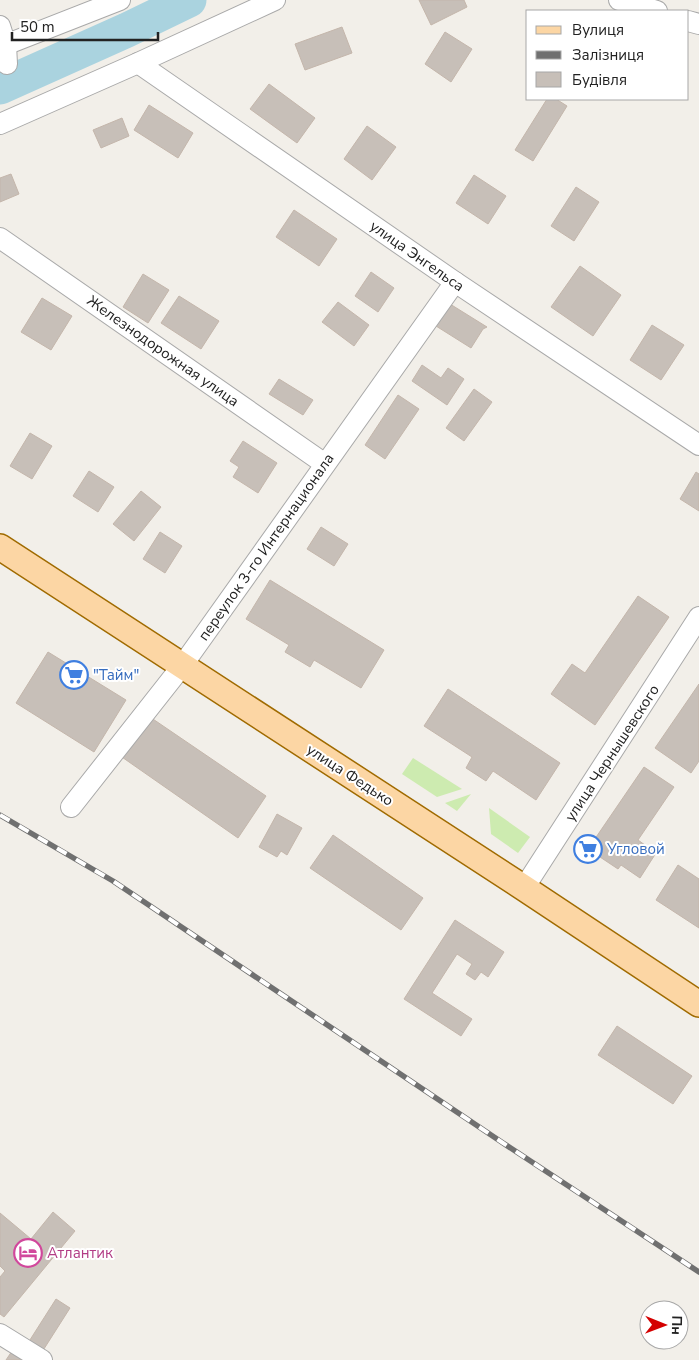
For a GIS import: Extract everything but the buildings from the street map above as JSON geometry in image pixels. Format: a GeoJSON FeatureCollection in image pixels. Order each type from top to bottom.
{"type":"FeatureCollection","features":[{"type":"Feature","properties":{"kind":"main road","name":"улица Федько"},"geometry":{"type":"LineString","coordinates":[[0,547],[699,1004]]}},
{"type":"Feature","properties":{"kind":"street"},"geometry":{"type":"LineString","coordinates":[[3,46],[120,0]]}},
{"type":"Feature","properties":{"kind":"street"},"geometry":{"type":"LineString","coordinates":[[0,124],[275,0]]}},
{"type":"Feature","properties":{"kind":"street"},"geometry":{"type":"LineString","coordinates":[[619,0],[654,10]]}},
{"type":"Feature","properties":{"kind":"street","name":"улица Энгельса"},"geometry":{"type":"LineString","coordinates":[[138,63],[454,282],[699,445]]}},
{"type":"Feature","properties":{"kind":"street","name":"Железнодорожная улица"},"geometry":{"type":"LineString","coordinates":[[0,238],[325,464]]}},
{"type":"Feature","properties":{"kind":"street","name":"переулок 3-го Интернационала"},"geometry":{"type":"LineString","coordinates":[[71,807],[182,666],[454,282]]}},
{"type":"Feature","properties":{"kind":"street","name":"улица Чернышевского"},"geometry":{"type":"LineString","coordinates":[[524,888],[559,837],[699,617]]}},
{"type":"Feature","properties":{"kind":"street"},"geometry":{"type":"LineString","coordinates":[[0,1334],[42,1360]]}},
{"type":"Feature","properties":{"kind":"green space"},"geometry":{"type":"Polygon","coordinates":[[[413,758],[462,789],[437,797],[402,774],[413,758]]]}},
{"type":"Feature","properties":{"kind":"green space"},"geometry":{"type":"Polygon","coordinates":[[[471,794],[457,811],[445,803],[471,794]]]}},
{"type":"Feature","properties":{"kind":"green space"},"geometry":{"type":"Polygon","coordinates":[[[489,808],[530,837],[518,853],[491,834],[489,808]]]}},
{"type":"Feature","properties":{"kind":"waterway"},"geometry":{"type":"LineString","coordinates":[[0,87],[189,0]]}},
{"type":"Feature","properties":{"kind":"railway"},"geometry":{"type":"LineString","coordinates":[[0,815],[113,881],[699,1272]]}},
{"type":"Feature","properties":{"kind":"place","name":"\"Тайм\""},"geometry":{"type":"Point","coordinates":[74,675]}},
{"type":"Feature","properties":{"kind":"place","name":"Угловой"},"geometry":{"type":"Point","coordinates":[588,849]}},
{"type":"Feature","properties":{"kind":"place","name":"Атлантик"},"geometry":{"type":"Point","coordinates":[28,1253]}}]}
